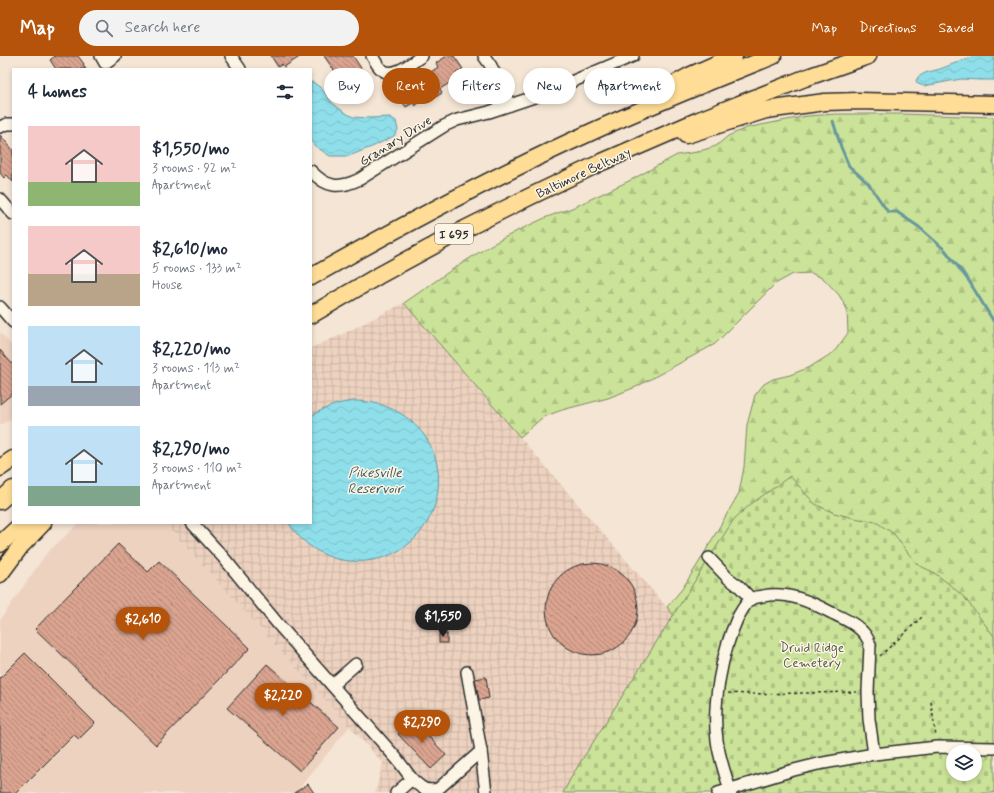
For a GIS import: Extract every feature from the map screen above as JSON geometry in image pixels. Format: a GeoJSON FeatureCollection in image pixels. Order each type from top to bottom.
{"type":"FeatureCollection","features":[{"type":"Feature","properties":{"kind":"highway"},"geometry":{"type":"LineString","coordinates":[[588,133],[689,76],[734,56]]}},
{"type":"Feature","properties":{"kind":"highway","name":"I 695"},"geometry":{"type":"LineString","coordinates":[[312,276],[444,204],[588,133],[773,56]]}},
{"type":"Feature","properties":{"kind":"highway","name":"Baltimore Beltway"},"geometry":{"type":"LineString","coordinates":[[312,313],[458,233],[602,162],[698,120],[805,78],[868,56]]}},
{"type":"Feature","properties":{"kind":"highway"},"geometry":{"type":"LineString","coordinates":[[602,162],[766,110],[793,106],[825,102],[858,101],[994,104]]}},
{"type":"Feature","properties":{"kind":"highway"},"geometry":{"type":"LineString","coordinates":[[0,468],[12,460]]}},
{"type":"Feature","properties":{"kind":"highway"},"geometry":{"type":"LineString","coordinates":[[0,501],[12,490]]}},
{"type":"Feature","properties":{"kind":"highway"},"geometry":{"type":"LineString","coordinates":[[0,544],[22,524]]}},
{"type":"Feature","properties":{"kind":"highway"},"geometry":{"type":"LineString","coordinates":[[0,574],[20,547],[42,524]]}},
{"type":"Feature","properties":{"kind":"street"},"geometry":{"type":"LineString","coordinates":[[101,56],[105,63],[115,56]]}},
{"type":"Feature","properties":{"kind":"street"},"geometry":{"type":"LineString","coordinates":[[231,56],[239,68]]}},
{"type":"Feature","properties":{"kind":"street"},"geometry":{"type":"LineString","coordinates":[[372,56],[381,69],[388,72],[401,70],[422,56]]}},
{"type":"Feature","properties":{"kind":"street"},"geometry":{"type":"LineString","coordinates":[[484,56],[491,66],[510,105]]}},
{"type":"Feature","properties":{"kind":"street","name":"Granary Drive"},"geometry":{"type":"LineString","coordinates":[[312,172],[318,178],[330,184],[343,185],[351,183],[360,179],[444,126],[457,120],[489,112],[540,95],[633,56]]}},
{"type":"Feature","properties":{"kind":"street"},"geometry":{"type":"LineString","coordinates":[[0,126],[12,124]]}},
{"type":"Feature","properties":{"kind":"street"},"geometry":{"type":"LineString","coordinates":[[0,199],[12,213]]}},
{"type":"Feature","properties":{"kind":"street"},"geometry":{"type":"LineString","coordinates":[[0,307],[12,321]]}},
{"type":"Feature","properties":{"kind":"street"},"geometry":{"type":"LineString","coordinates":[[193,524],[224,557],[278,624],[397,758],[412,779],[420,787],[432,790],[438,789],[481,751]]}},
{"type":"Feature","properties":{"kind":"street"},"geometry":{"type":"LineString","coordinates":[[709,558],[751,599]]}},
{"type":"Feature","properties":{"kind":"street"},"geometry":{"type":"LineString","coordinates":[[731,791],[719,754],[717,740],[716,717],[719,680],[731,632],[741,610],[751,599],[768,595],[790,596],[812,603],[855,625],[866,635],[870,645],[868,692],[869,719],[874,754]]}},
{"type":"Feature","properties":{"kind":"street"},"geometry":{"type":"LineString","coordinates":[[332,685],[356,664]]}},
{"type":"Feature","properties":{"kind":"street"},"geometry":{"type":"LineString","coordinates":[[467,672],[481,751],[486,793]]}},
{"type":"Feature","properties":{"kind":"street"},"geometry":{"type":"LineString","coordinates":[[718,793],[731,791],[790,770],[874,754],[937,747],[994,748]]}},
{"type":"Feature","properties":{"kind":"street"},"geometry":{"type":"LineString","coordinates":[[396,793],[412,779]]}},
{"type":"Feature","properties":{"kind":"path"},"geometry":{"type":"LineString","coordinates":[[869,666],[923,616]]}},
{"type":"Feature","properties":{"kind":"path"},"geometry":{"type":"LineString","coordinates":[[718,691],[751,694],[868,692]]}},
{"type":"Feature","properties":{"kind":"path"},"geometry":{"type":"LineString","coordinates":[[931,702],[937,747]]}},
{"type":"Feature","properties":{"kind":"shaded area"},"geometry":{"type":"Polygon","coordinates":[[[404,303],[683,626],[574,793],[375,793],[383,763],[165,524],[312,524],[312,348],[345,333],[404,303]]]}},
{"type":"Feature","properties":{"kind":"shaded area"},"geometry":{"type":"Polygon","coordinates":[[[0,332],[12,346],[12,419],[0,425],[0,332]]]}},
{"type":"Feature","properties":{"kind":"shaded area"},"geometry":{"type":"Polygon","coordinates":[[[78,524],[165,524],[350,726],[295,793],[0,793],[0,620],[46,554],[78,524]]]}},
{"type":"Feature","properties":{"kind":"green space"},"geometry":{"type":"Polygon","coordinates":[[[837,114],[901,114],[994,117],[994,659],[679,622],[667,607],[682,589],[698,564],[739,493],[744,467],[747,425],[755,395],[764,384],[773,379],[790,375],[810,367],[834,352],[848,333],[847,309],[839,295],[824,279],[811,273],[793,274],[775,284],[715,344],[636,387],[608,398],[562,410],[543,417],[520,437],[404,303],[489,246],[519,230],[547,217],[572,208],[631,180],[677,155],[697,152],[716,146],[728,136],[746,128],[807,116],[837,114]]]}},
{"type":"Feature","properties":{"kind":"green space","name":"Druid Ridge Cemetery"},"geometry":{"type":"Polygon","coordinates":[[[790,476],[815,504],[834,513],[876,522],[894,534],[918,565],[933,572],[964,597],[994,636],[994,793],[563,793],[573,774],[734,519],[751,504],[790,476]]]}},
{"type":"Feature","properties":{"kind":"water"},"geometry":{"type":"Polygon","coordinates":[[[974,56],[994,56],[994,80],[961,79],[924,86],[918,84],[916,81],[918,77],[925,73],[974,56]]]}},
{"type":"Feature","properties":{"kind":"water"},"geometry":{"type":"Polygon","coordinates":[[[312,82],[324,92],[324,104],[334,104],[353,117],[390,117],[396,121],[398,130],[394,136],[349,156],[330,156],[312,142],[312,82]]]}},
{"type":"Feature","properties":{"kind":"water","name":"Pikesville Reservoir"},"geometry":{"type":"Polygon","coordinates":[[[353,401],[374,403],[393,410],[410,420],[423,434],[432,450],[438,469],[438,489],[433,510],[422,530],[406,546],[393,554],[379,559],[349,561],[340,560],[322,554],[300,538],[290,524],[312,524],[312,416],[331,406],[353,401]]]}},
{"type":"Feature","properties":{"kind":"building"},"geometry":{"type":"Polygon","coordinates":[[[55,56],[78,56],[85,68],[55,68],[50,60],[55,56]]]}},
{"type":"Feature","properties":{"kind":"building"},"geometry":{"type":"Polygon","coordinates":[[[271,56],[301,56],[284,67],[282,64],[278,67],[271,56]]]}},
{"type":"Feature","properties":{"kind":"building"},"geometry":{"type":"Polygon","coordinates":[[[324,56],[353,56],[361,68],[332,68],[324,56]]]}},
{"type":"Feature","properties":{"kind":"building"},"geometry":{"type":"Polygon","coordinates":[[[447,56],[454,56],[462,68],[448,68],[448,84],[440,89],[440,68],[437,68],[438,67],[436,63],[447,56]]]}},
{"type":"Feature","properties":{"kind":"building"},"geometry":{"type":"Polygon","coordinates":[[[404,104],[411,104],[406,107],[404,104]]]}},
{"type":"Feature","properties":{"kind":"building"},"geometry":{"type":"Polygon","coordinates":[[[0,135],[12,149],[12,181],[7,175],[4,178],[0,173],[0,135]]]}},
{"type":"Feature","properties":{"kind":"building"},"geometry":{"type":"Polygon","coordinates":[[[0,350],[12,364],[12,394],[0,404],[0,350]]]}},
{"type":"Feature","properties":{"kind":"building"},"geometry":{"type":"Polygon","coordinates":[[[118,544],[148,572],[159,561],[250,648],[156,745],[35,629],[118,544]]]}},
{"type":"Feature","properties":{"kind":"building"},"geometry":{"type":"Polygon","coordinates":[[[592,563],[610,566],[625,576],[635,591],[638,609],[635,627],[625,642],[610,652],[592,655],[574,652],[559,642],[549,627],[546,609],[549,591],[559,576],[574,566],[592,563]]]}},
{"type":"Feature","properties":{"kind":"building"},"geometry":{"type":"Polygon","coordinates":[[[439,634],[447,634],[447,643],[439,643],[439,634]]]}},
{"type":"Feature","properties":{"kind":"building"},"geometry":{"type":"Polygon","coordinates":[[[25,653],[95,723],[79,739],[74,735],[16,793],[0,793],[0,678],[25,653]]]}},
{"type":"Feature","properties":{"kind":"building"},"geometry":{"type":"Polygon","coordinates":[[[267,664],[339,727],[300,771],[227,708],[267,664]]]}},
{"type":"Feature","properties":{"kind":"building"},"geometry":{"type":"Polygon","coordinates":[[[486,677],[489,698],[479,700],[475,679],[486,677]]]}},
{"type":"Feature","properties":{"kind":"building"},"geometry":{"type":"Polygon","coordinates":[[[413,720],[446,755],[431,769],[398,734],[413,720]]]}},
{"type":"Feature","properties":{"kind":"building"},"geometry":{"type":"Polygon","coordinates":[[[308,784],[314,793],[294,793],[308,784]]]}},
{"type":"Feature","properties":{"kind":"waterway"},"geometry":{"type":"LineString","coordinates":[[833,121],[849,166],[868,183],[888,212],[897,212],[919,227],[945,250],[969,281],[994,322]]}}]}
